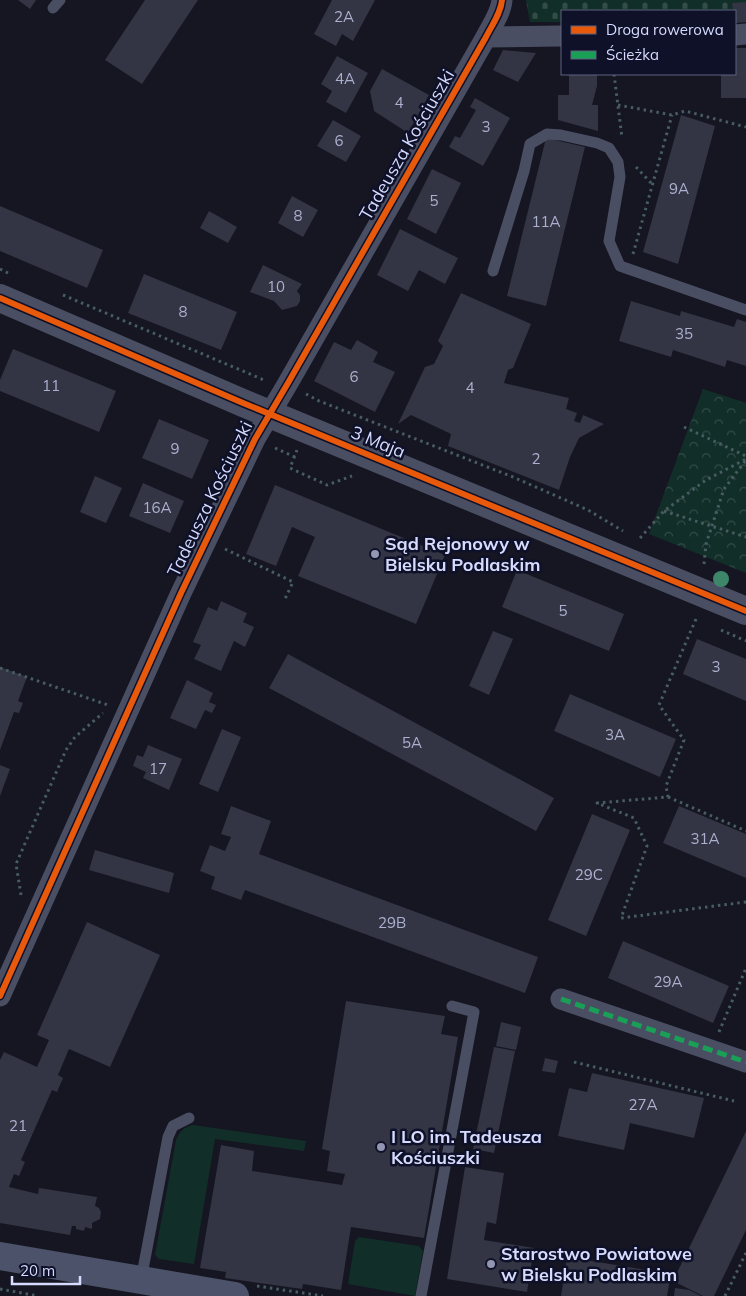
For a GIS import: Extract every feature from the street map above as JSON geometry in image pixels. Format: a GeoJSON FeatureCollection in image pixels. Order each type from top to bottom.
{"type":"FeatureCollection","features":[{"type":"Feature","properties":{"kind":"main road"},"geometry":{"type":"LineString","coordinates":[[0,1256],[235,1296]]}},
{"type":"Feature","properties":{"kind":"street","name":"Tadeusza Kościuszki"},"geometry":{"type":"LineString","coordinates":[[0,996],[181,593],[255,438],[486,37],[502,0]]}},
{"type":"Feature","properties":{"kind":"street"},"geometry":{"type":"LineString","coordinates":[[486,37],[561,36]]}},
{"type":"Feature","properties":{"kind":"street","name":"3 Maja"},"geometry":{"type":"LineString","coordinates":[[0,299],[746,611]]}},
{"type":"Feature","properties":{"kind":"street"},"geometry":{"type":"LineString","coordinates":[[562,999],[746,1062]]}},
{"type":"Feature","properties":{"kind":"lane"},"geometry":{"type":"LineString","coordinates":[[493,271],[524,171],[530,144],[547,134],[561,135],[597,143],[609,148],[618,162],[620,177],[609,241],[620,266],[746,310]]}},
{"type":"Feature","properties":{"kind":"lane"},"geometry":{"type":"LineString","coordinates":[[420,1296],[474,1012],[452,1006]]}},
{"type":"Feature","properties":{"kind":"lane"},"geometry":{"type":"LineString","coordinates":[[141,1280],[168,1137],[173,1126],[189,1118]]}},
{"type":"Feature","properties":{"kind":"path"},"geometry":{"type":"LineString","coordinates":[[614,75],[623,145]]}},
{"type":"Feature","properties":{"kind":"path"},"geometry":{"type":"LineString","coordinates":[[618,104],[672,115],[685,111],[746,127]]}},
{"type":"Feature","properties":{"kind":"path"},"geometry":{"type":"LineString","coordinates":[[629,269],[672,115]]}},
{"type":"Feature","properties":{"kind":"path"},"geometry":{"type":"LineString","coordinates":[[636,166],[652,185]]}},
{"type":"Feature","properties":{"kind":"path"},"geometry":{"type":"LineString","coordinates":[[0,269],[9,273]]}},
{"type":"Feature","properties":{"kind":"path"},"geometry":{"type":"LineString","coordinates":[[55,292],[266,380],[274,376],[319,401],[513,476],[572,502],[627,532]]}},
{"type":"Feature","properties":{"kind":"path"},"geometry":{"type":"LineString","coordinates":[[684,428],[746,458]]}},
{"type":"Feature","properties":{"kind":"path"},"geometry":{"type":"LineString","coordinates":[[633,535],[640,538],[664,511],[706,480],[746,458]]}},
{"type":"Feature","properties":{"kind":"path"},"geometry":{"type":"LineString","coordinates":[[704,564],[706,544],[724,488],[746,458]]}},
{"type":"Feature","properties":{"kind":"path"},"geometry":{"type":"LineString","coordinates":[[664,511],[746,537]]}},
{"type":"Feature","properties":{"kind":"path"},"geometry":{"type":"LineString","coordinates":[[207,540],[293,582],[285,599]]}},
{"type":"Feature","properties":{"kind":"path"},"geometry":{"type":"LineString","coordinates":[[668,797],[666,786],[684,740],[659,705],[696,619]]}},
{"type":"Feature","properties":{"kind":"path"},"geometry":{"type":"LineString","coordinates":[[0,668],[111,706],[75,737],[66,750],[16,864],[21,897]]}},
{"type":"Feature","properties":{"kind":"path"},"geometry":{"type":"LineString","coordinates":[[746,831],[668,797],[597,803],[634,818],[646,846],[621,918],[746,902]]}},
{"type":"Feature","properties":{"kind":"path"},"geometry":{"type":"LineString","coordinates":[[711,1050],[746,968]]}},
{"type":"Feature","properties":{"kind":"path"},"geometry":{"type":"LineString","coordinates":[[574,1062],[734,1100]]}},
{"type":"Feature","properties":{"kind":"path"},"geometry":{"type":"LineString","coordinates":[[725,1296],[746,1253]]}},
{"type":"Feature","properties":{"kind":"path"},"geometry":{"type":"LineString","coordinates":[[0,1289],[38,1296]]}},
{"type":"Feature","properties":{"kind":"green space"},"geometry":{"type":"Polygon","coordinates":[[[526,0],[746,0],[746,22],[736,23],[736,10],[561,10],[561,22],[530,22],[526,0]]]}},
{"type":"Feature","properties":{"kind":"green space"},"geometry":{"type":"Polygon","coordinates":[[[703,389],[746,403],[746,573],[649,534],[703,389]]]}},
{"type":"Feature","properties":{"kind":"green space"},"geometry":{"type":"Polygon","coordinates":[[[193,1125],[306,1141],[304,1151],[215,1139],[194,1264],[159,1259],[155,1255],[176,1140],[183,1130],[193,1125]]]}},
{"type":"Feature","properties":{"kind":"green space"},"geometry":{"type":"Polygon","coordinates":[[[359,1237],[419,1246],[423,1251],[415,1296],[348,1284],[355,1241],[359,1237]]]}},
{"type":"Feature","properties":{"kind":"building"},"geometry":{"type":"Polygon","coordinates":[[[18,0],[36,0],[30,9],[18,0]]]}},
{"type":"Feature","properties":{"kind":"building"},"geometry":{"type":"Polygon","coordinates":[[[145,0],[198,0],[142,84],[105,60],[145,0]]]}},
{"type":"Feature","properties":{"kind":"building"},"geometry":{"type":"Polygon","coordinates":[[[332,0],[375,0],[353,41],[342,34],[336,46],[314,34],[332,0]]]}},
{"type":"Feature","properties":{"kind":"building"},"geometry":{"type":"Polygon","coordinates":[[[746,2],[746,22],[736,23],[736,10],[733,10],[732,3],[746,2]]]}},
{"type":"Feature","properties":{"kind":"building"},"geometry":{"type":"Polygon","coordinates":[[[736,48],[746,48],[746,98],[721,98],[721,75],[736,75],[736,48]]]}},
{"type":"Feature","properties":{"kind":"building"},"geometry":{"type":"Polygon","coordinates":[[[503,50],[536,53],[518,82],[493,70],[503,50]]]}},
{"type":"Feature","properties":{"kind":"building"},"geometry":{"type":"Polygon","coordinates":[[[337,56],[368,73],[346,113],[326,102],[332,91],[321,84],[337,56]]]}},
{"type":"Feature","properties":{"kind":"building"},"geometry":{"type":"Polygon","coordinates":[[[382,69],[429,95],[408,133],[374,111],[370,91],[382,69]]]}},
{"type":"Feature","properties":{"kind":"building"},"geometry":{"type":"Polygon","coordinates":[[[569,75],[597,75],[597,86],[592,105],[598,105],[598,131],[558,120],[558,95],[569,95],[569,75]]]}},
{"type":"Feature","properties":{"kind":"building"},"geometry":{"type":"Polygon","coordinates":[[[475,98],[510,118],[483,166],[449,147],[455,136],[460,138],[476,110],[470,107],[475,98]]]}},
{"type":"Feature","properties":{"kind":"building"},"geometry":{"type":"Polygon","coordinates":[[[681,115],[715,126],[678,264],[643,252],[681,115]]]}},
{"type":"Feature","properties":{"kind":"building"},"geometry":{"type":"Polygon","coordinates":[[[333,120],[361,136],[346,162],[317,146],[333,120]]]}},
{"type":"Feature","properties":{"kind":"building"},"geometry":{"type":"Polygon","coordinates":[[[546,138],[585,147],[546,306],[507,296],[546,138]]]}},
{"type":"Feature","properties":{"kind":"building"},"geometry":{"type":"Polygon","coordinates":[[[432,169],[461,183],[436,234],[407,219],[432,169]]]}},
{"type":"Feature","properties":{"kind":"building"},"geometry":{"type":"Polygon","coordinates":[[[292,196],[318,210],[303,237],[278,223],[292,196]]]}},
{"type":"Feature","properties":{"kind":"building"},"geometry":{"type":"Polygon","coordinates":[[[0,206],[103,250],[87,288],[0,251],[0,206]]]}},
{"type":"Feature","properties":{"kind":"building"},"geometry":{"type":"Polygon","coordinates":[[[209,211],[237,227],[228,243],[200,228],[209,211]]]}},
{"type":"Feature","properties":{"kind":"building"},"geometry":{"type":"Polygon","coordinates":[[[400,229],[458,258],[445,284],[419,270],[408,291],[377,275],[400,229]]]}},
{"type":"Feature","properties":{"kind":"building"},"geometry":{"type":"Polygon","coordinates":[[[263,265],[302,284],[297,291],[300,295],[300,301],[297,306],[282,310],[274,301],[250,292],[263,265]]]}},
{"type":"Feature","properties":{"kind":"building"},"geometry":{"type":"Polygon","coordinates":[[[144,274],[237,312],[221,350],[128,313],[144,274]]]}},
{"type":"Feature","properties":{"kind":"building"},"geometry":{"type":"Polygon","coordinates":[[[461,293],[531,324],[513,368],[508,370],[504,383],[569,398],[566,409],[577,413],[574,421],[580,423],[583,415],[604,424],[579,438],[570,457],[559,490],[448,446],[451,434],[411,415],[398,424],[425,367],[434,364],[443,346],[438,341],[461,293]]]}},
{"type":"Feature","properties":{"kind":"building"},"geometry":{"type":"Polygon","coordinates":[[[631,301],[680,316],[681,311],[734,327],[737,319],[746,322],[746,366],[727,360],[725,367],[673,350],[671,357],[619,341],[631,301]]]}},
{"type":"Feature","properties":{"kind":"building"},"geometry":{"type":"Polygon","coordinates":[[[357,340],[378,352],[373,362],[395,372],[375,412],[314,381],[334,342],[351,350],[357,340]]]}},
{"type":"Feature","properties":{"kind":"building"},"geometry":{"type":"Polygon","coordinates":[[[13,349],[116,391],[99,432],[0,391],[0,380],[13,349]]]}},
{"type":"Feature","properties":{"kind":"building"},"geometry":{"type":"Polygon","coordinates":[[[159,419],[209,440],[192,479],[142,458],[159,419]]]}},
{"type":"Feature","properties":{"kind":"building"},"geometry":{"type":"Polygon","coordinates":[[[95,476],[122,488],[106,523],[80,512],[95,476]]]}},
{"type":"Feature","properties":{"kind":"building"},"geometry":{"type":"Polygon","coordinates":[[[143,483],[184,501],[170,533],[129,516],[143,483]]]}},
{"type":"Feature","properties":{"kind":"building","name":"Sąd Rejonowy w Bielsku Podlaskim"},"geometry":{"type":"Polygon","coordinates":[[[275,485],[445,555],[416,624],[298,576],[315,537],[292,527],[276,566],[246,554],[275,485]]]}},
{"type":"Feature","properties":{"kind":"building"},"geometry":{"type":"Polygon","coordinates":[[[517,570],[624,614],[609,651],[502,607],[517,570]]]}},
{"type":"Feature","properties":{"kind":"building"},"geometry":{"type":"Polygon","coordinates":[[[221,601],[247,613],[243,622],[254,627],[245,647],[234,641],[221,671],[194,659],[201,645],[193,642],[208,607],[217,611],[221,601]]]}},
{"type":"Feature","properties":{"kind":"building"},"geometry":{"type":"Polygon","coordinates":[[[493,631],[513,639],[489,695],[469,686],[493,631]]]}},
{"type":"Feature","properties":{"kind":"building"},"geometry":{"type":"Polygon","coordinates":[[[697,639],[746,659],[746,701],[683,674],[697,639]]]}},
{"type":"Feature","properties":{"kind":"building"},"geometry":{"type":"Polygon","coordinates":[[[288,654],[554,798],[536,831],[269,688],[288,654]]]}},
{"type":"Feature","properties":{"kind":"building"},"geometry":{"type":"Polygon","coordinates":[[[0,667],[27,677],[18,701],[23,703],[19,713],[14,712],[0,750],[0,667]]]}},
{"type":"Feature","properties":{"kind":"building"},"geometry":{"type":"Polygon","coordinates":[[[187,680],[213,693],[209,702],[216,705],[212,713],[205,710],[196,729],[170,718],[187,680]]]}},
{"type":"Feature","properties":{"kind":"building"},"geometry":{"type":"Polygon","coordinates":[[[570,694],[676,739],[660,777],[554,731],[570,694]]]}},
{"type":"Feature","properties":{"kind":"building"},"geometry":{"type":"Polygon","coordinates":[[[222,729],[241,737],[218,792],[199,784],[222,729]]]}},
{"type":"Feature","properties":{"kind":"building"},"geometry":{"type":"Polygon","coordinates":[[[148,745],[182,759],[169,790],[143,778],[146,772],[133,766],[137,755],[143,757],[148,745]]]}},
{"type":"Feature","properties":{"kind":"building"},"geometry":{"type":"Polygon","coordinates":[[[0,765],[10,769],[0,796],[0,765]]]}},
{"type":"Feature","properties":{"kind":"building"},"geometry":{"type":"Polygon","coordinates":[[[231,806],[271,821],[259,854],[538,957],[525,993],[245,890],[241,900],[211,889],[215,877],[200,871],[210,845],[225,851],[231,837],[221,834],[231,806]]]}},
{"type":"Feature","properties":{"kind":"building"},"geometry":{"type":"Polygon","coordinates":[[[679,806],[746,834],[746,878],[663,843],[679,806]]]}},
{"type":"Feature","properties":{"kind":"building"},"geometry":{"type":"Polygon","coordinates":[[[592,814],[630,830],[586,936],[548,920],[592,814]]]}},
{"type":"Feature","properties":{"kind":"building"},"geometry":{"type":"Polygon","coordinates":[[[95,850],[174,873],[169,893],[89,870],[95,850]]]}},
{"type":"Feature","properties":{"kind":"building"},"geometry":{"type":"Polygon","coordinates":[[[87,922],[160,955],[110,1067],[69,1049],[58,1075],[63,1078],[57,1092],[52,1090],[21,1160],[25,1162],[19,1176],[14,1174],[9,1187],[38,1194],[39,1188],[97,1197],[95,1206],[101,1212],[100,1219],[92,1223],[92,1229],[85,1227],[84,1231],[76,1229],[76,1226],[72,1226],[70,1235],[0,1223],[0,1060],[4,1052],[37,1067],[49,1040],[37,1035],[87,922]]]}},
{"type":"Feature","properties":{"kind":"building"},"geometry":{"type":"Polygon","coordinates":[[[623,941],[729,986],[713,1023],[608,978],[623,941]]]}},
{"type":"Feature","properties":{"kind":"building","name":"I LO im. Tadeusza Kościuszki"},"geometry":{"type":"Polygon","coordinates":[[[346,1001],[445,1016],[441,1034],[458,1037],[424,1238],[351,1227],[341,1290],[303,1284],[302,1289],[225,1278],[226,1272],[200,1268],[221,1145],[254,1151],[252,1171],[342,1185],[345,1174],[327,1171],[330,1151],[322,1149],[346,1001]]]}},
{"type":"Feature","properties":{"kind":"building"},"geometry":{"type":"Polygon","coordinates":[[[501,1022],[521,1027],[516,1050],[496,1046],[501,1022]]]}},
{"type":"Feature","properties":{"kind":"building"},"geometry":{"type":"Polygon","coordinates":[[[494,1047],[515,1051],[494,1153],[473,1149],[494,1047]]]}},
{"type":"Feature","properties":{"kind":"building"},"geometry":{"type":"Polygon","coordinates":[[[545,1058],[558,1061],[555,1073],[542,1071],[545,1058]]]}},
{"type":"Feature","properties":{"kind":"building"},"geometry":{"type":"Polygon","coordinates":[[[592,1073],[704,1098],[694,1138],[630,1123],[624,1150],[558,1136],[569,1088],[587,1092],[592,1073]]]}},
{"type":"Feature","properties":{"kind":"building"},"geometry":{"type":"Polygon","coordinates":[[[746,1131],[746,1230],[714,1296],[703,1296],[673,1281],[746,1131]]]}},
{"type":"Feature","properties":{"kind":"building","name":"Starostwo Powiatowe w Bielsku Podlaskim"},"geometry":{"type":"Polygon","coordinates":[[[465,1167],[504,1173],[496,1224],[487,1222],[484,1240],[534,1248],[527,1292],[447,1279],[465,1167]]]}},
{"type":"Feature","properties":{"kind":"building"},"geometry":{"type":"Polygon","coordinates":[[[567,1257],[671,1274],[667,1296],[561,1296],[567,1257]]]}},
{"type":"Feature","properties":{"kind":"building"},"geometry":{"type":"Polygon","coordinates":[[[675,1288],[689,1290],[701,1296],[674,1296],[675,1288]]]}},
{"type":"Feature","properties":{"kind":"marked path"},"geometry":{"type":"LineString","coordinates":[[561,999],[746,1062]]}},
{"type":"Feature","properties":{"kind":"cycle path"},"geometry":{"type":"LineString","coordinates":[[0,996],[181,593],[255,439],[486,37],[498,14],[502,0]]}},
{"type":"Feature","properties":{"kind":"cycle path"},"geometry":{"type":"LineString","coordinates":[[0,298],[243,403],[746,611]]}},
{"type":"Feature","properties":{"kind":"place","name":"Sąd Rejonowy w Bielsku Podlaskim"},"geometry":{"type":"Point","coordinates":[375,554]}},
{"type":"Feature","properties":{"kind":"place","name":"I LO im. Tadeusza Kościuszki"},"geometry":{"type":"Point","coordinates":[381,1147]}},
{"type":"Feature","properties":{"kind":"place","name":"Starostwo Powiatowe w Bielsku Podlaskim"},"geometry":{"type":"Point","coordinates":[491,1264]}}]}
